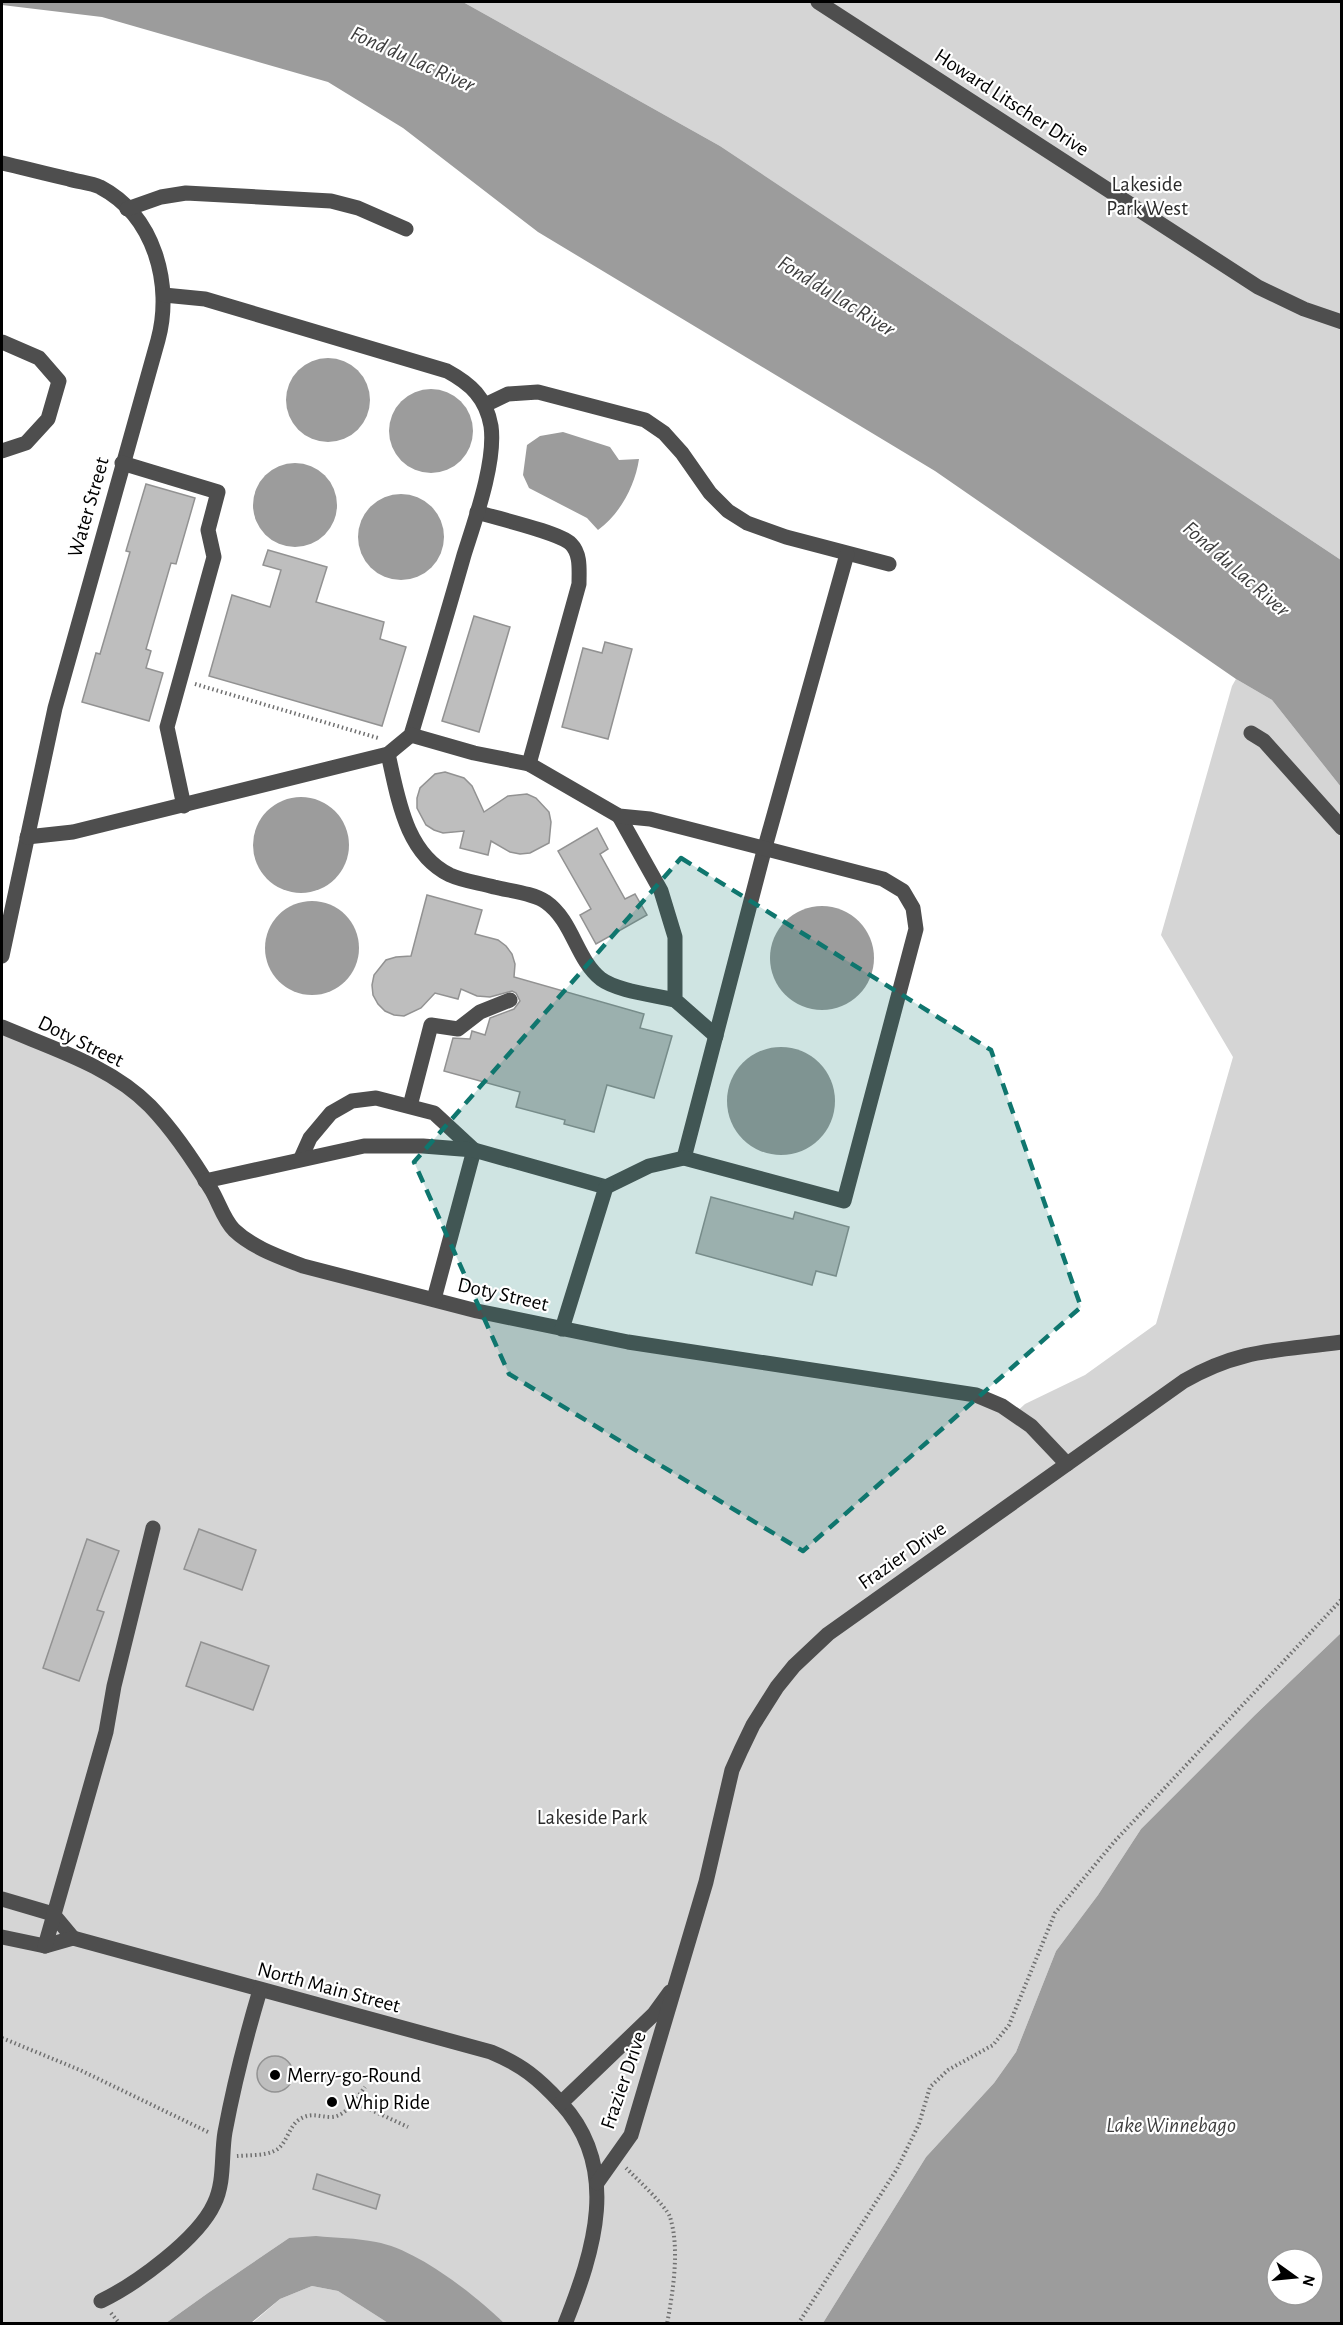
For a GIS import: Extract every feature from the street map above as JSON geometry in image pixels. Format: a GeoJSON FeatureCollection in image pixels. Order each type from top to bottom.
{"type":"FeatureCollection","features":[{"type":"Feature","properties":{"kind":"street","name":"Howard Litscher Drive"},"geometry":{"type":"LineString","coordinates":[[818,2],[1258,287],[1304,309],[1341,322]]}},
{"type":"Feature","properties":{"kind":"street","name":"Water Street"},"geometry":{"type":"LineString","coordinates":[[2,163],[99,186],[127,209],[142,227],[151,243],[161,271],[164,295],[160,331],[55,708],[2,956]]}},
{"type":"Feature","properties":{"kind":"street"},"geometry":{"type":"LineString","coordinates":[[127,209],[161,197],[186,193],[331,201],[358,208],[406,229]]}},
{"type":"Feature","properties":{"kind":"street"},"geometry":{"type":"LineString","coordinates":[[164,295],[205,299],[447,371],[468,383],[484,405],[491,426],[490,456],[477,512],[400,744],[399,805],[412,838],[429,860],[450,875],[543,900],[558,910],[591,969],[603,980],[621,988],[675,1000],[716,1036]]}},
{"type":"Feature","properties":{"kind":"street"},"geometry":{"type":"LineString","coordinates":[[2,342],[39,358],[58,381],[48,419],[26,443],[2,451]]}},
{"type":"Feature","properties":{"kind":"street"},"geometry":{"type":"LineString","coordinates":[[484,405],[508,394],[538,392],[645,420],[664,433],[682,453],[710,493],[728,511],[747,523],[786,537],[889,564]]}},
{"type":"Feature","properties":{"kind":"street"},"geometry":{"type":"LineString","coordinates":[[122,463],[218,492],[208,530],[214,557],[167,727],[184,806]]}},
{"type":"Feature","properties":{"kind":"street"},"geometry":{"type":"LineString","coordinates":[[477,512],[556,536],[570,543],[579,560],[579,584],[529,764]]}},
{"type":"Feature","properties":{"kind":"street"},"geometry":{"type":"LineString","coordinates":[[684,1158],[765,847],[847,554]]}},
{"type":"Feature","properties":{"kind":"street"},"geometry":{"type":"LineString","coordinates":[[1251,733],[1264,741],[1341,828]]}},
{"type":"Feature","properties":{"kind":"street"},"geometry":{"type":"LineString","coordinates":[[27,837],[73,832],[184,806],[400,744],[474,753],[529,764],[619,816],[650,819],[883,879],[903,891],[913,908],[916,929],[844,1201],[684,1158],[649,1166],[606,1187],[474,1150],[423,1146],[364,1146],[301,1158],[205,1181]]}},
{"type":"Feature","properties":{"kind":"street"},"geometry":{"type":"LineString","coordinates":[[619,816],[661,891],[675,937],[675,1000]]}},
{"type":"Feature","properties":{"kind":"street"},"geometry":{"type":"LineString","coordinates":[[410,1106],[432,1025],[458,1029],[480,1012],[510,1000]]}},
{"type":"Feature","properties":{"kind":"street","name":"Doty Street"},"geometry":{"type":"LineString","coordinates":[[2,1027],[81,1060],[120,1082],[149,1104],[168,1126],[234,1230],[275,1256],[303,1266],[562,1329],[697,1354],[976,1395],[1002,1406],[1031,1425],[1067,1464]]}},
{"type":"Feature","properties":{"kind":"street"},"geometry":{"type":"LineString","coordinates":[[301,1158],[310,1138],[331,1113],[352,1101],[376,1098],[434,1113],[474,1150]]}},
{"type":"Feature","properties":{"kind":"street"},"geometry":{"type":"LineString","coordinates":[[434,1299],[474,1150]]}},
{"type":"Feature","properties":{"kind":"street"},"geometry":{"type":"LineString","coordinates":[[562,1329],[606,1187]]}},
{"type":"Feature","properties":{"kind":"street","name":"Frazier Drive"},"geometry":{"type":"LineString","coordinates":[[597,2183],[631,2135],[706,1882],[732,1770],[753,1725],[794,1666],[828,1634],[1184,1381],[1215,1364],[1261,1350],[1341,1342]]}},
{"type":"Feature","properties":{"kind":"street"},"geometry":{"type":"LineString","coordinates":[[45,1946],[106,1732],[114,1686],[153,1528]]}},
{"type":"Feature","properties":{"kind":"street"},"geometry":{"type":"LineString","coordinates":[[2,1899],[53,1914],[73,1938],[45,1946],[2,1937]]}},
{"type":"Feature","properties":{"kind":"street","name":"North Main Street"},"geometry":{"type":"LineString","coordinates":[[73,1938],[490,2052],[528,2071],[574,2118],[586,2141],[597,2183],[598,2209],[595,2226],[585,2266],[565,2324]]}},
{"type":"Feature","properties":{"kind":"street","name":"Frazier Drive"},"geometry":{"type":"LineString","coordinates":[[561,2103],[654,2014],[676,1984]]}},
{"type":"Feature","properties":{"kind":"street"},"geometry":{"type":"LineString","coordinates":[[102,2301],[120,2292],[154,2268],[203,2222],[214,2204],[221,2182],[224,2138],[234,2080],[260,1990]]}},
{"type":"Feature","properties":{"kind":"path"},"geometry":{"type":"LineString","coordinates":[[180,680],[400,744]]}},
{"type":"Feature","properties":{"kind":"path"},"geometry":{"type":"LineString","coordinates":[[798,2324],[897,2169],[919,2124],[930,2087],[948,2070],[993,2045],[1009,2025],[1055,1913],[1114,1842],[1341,1599]]}},
{"type":"Feature","properties":{"kind":"path"},"geometry":{"type":"LineString","coordinates":[[2,2038],[80,2070],[224,2138]]}},
{"type":"Feature","properties":{"kind":"path"},"geometry":{"type":"LineString","coordinates":[[222,2159],[274,2151],[301,2118],[317,2114],[337,2116],[354,2102],[365,2087]]}},
{"type":"Feature","properties":{"kind":"path"},"geometry":{"type":"LineString","coordinates":[[354,2102],[408,2127]]}},
{"type":"Feature","properties":{"kind":"path"},"geometry":{"type":"LineString","coordinates":[[621,2162],[670,2215],[675,2252],[672,2300],[667,2324]]}},
{"type":"Feature","properties":{"kind":"highlighted area"},"geometry":{"type":"Polygon","coordinates":[[[681,858],[991,1050],[1081,1307],[803,1551],[509,1374],[414,1162],[681,858]]]}},
{"type":"Feature","properties":{"kind":"green space","name":"Lakeside Park West"},"geometry":{"type":"Polygon","coordinates":[[[463,2],[1341,2],[1341,560],[720,146],[463,2]]]}},
{"type":"Feature","properties":{"kind":"green space","name":"Lakeside Park"},"geometry":{"type":"Polygon","coordinates":[[[1236,679],[1272,700],[1341,787],[1341,1633],[1141,1829],[1098,1895],[1056,1951],[1016,2052],[994,2083],[926,2157],[823,2323],[504,2323],[495,2315],[289,2238],[166,2323],[2,2323],[2,1027],[81,1060],[149,1104],[224,1215],[275,1255],[477,1311],[948,1390],[1014,1414],[1025,1404],[1085,1375],[1156,1324],[1233,1057],[1161,935],[1232,686],[1236,679]]]}},
{"type":"Feature","properties":{"kind":"green space"},"geometry":{"type":"Polygon","coordinates":[[[312,2286],[338,2291],[388,2323],[251,2324],[280,2299],[312,2286]]]}},
{"type":"Feature","properties":{"kind":"water","name":"Fond du Lac River"},"geometry":{"type":"Polygon","coordinates":[[[2,2],[463,2],[720,146],[1341,560],[1341,787],[1272,700],[1236,679],[935,471],[538,232],[403,128],[328,82],[102,17],[2,5],[2,2]]]}},
{"type":"Feature","properties":{"kind":"water"},"geometry":{"type":"Polygon","coordinates":[[[328,358],[344,361],[358,370],[367,384],[370,400],[367,416],[358,430],[344,439],[328,442],[312,439],[298,430],[289,416],[286,400],[289,384],[298,370],[312,361],[328,358]]]}},
{"type":"Feature","properties":{"kind":"water"},"geometry":{"type":"Polygon","coordinates":[[[431,389],[454,396],[466,408],[473,431],[466,454],[454,466],[431,473],[408,466],[396,454],[389,431],[396,408],[408,396],[431,389]]]}},
{"type":"Feature","properties":{"kind":"water"},"geometry":{"type":"Polygon","coordinates":[[[563,432],[610,447],[619,460],[639,459],[634,479],[620,508],[598,530],[587,518],[529,488],[523,475],[527,445],[540,436],[563,432]]]}},
{"type":"Feature","properties":{"kind":"water"},"geometry":{"type":"Polygon","coordinates":[[[287,463],[303,463],[319,470],[330,481],[337,497],[334,521],[325,535],[303,547],[287,547],[271,540],[260,529],[253,513],[253,497],[260,481],[271,470],[287,463]]]}},
{"type":"Feature","properties":{"kind":"water"},"geometry":{"type":"Polygon","coordinates":[[[401,494],[417,498],[431,507],[440,521],[444,537],[440,553],[431,567],[417,576],[401,580],[385,576],[371,567],[362,553],[358,537],[362,521],[371,507],[385,498],[401,494]]]}},
{"type":"Feature","properties":{"kind":"water"},"geometry":{"type":"Polygon","coordinates":[[[301,797],[319,801],[335,811],[345,827],[349,845],[345,863],[335,879],[319,889],[301,893],[283,889],[267,879],[257,863],[253,845],[257,827],[267,811],[283,801],[301,797]]]}},
{"type":"Feature","properties":{"kind":"water"},"geometry":{"type":"Polygon","coordinates":[[[312,901],[330,904],[345,915],[356,930],[359,948],[356,966],[345,981],[330,992],[312,995],[294,992],[279,981],[268,966],[265,948],[268,930],[279,915],[294,904],[312,901]]]}},
{"type":"Feature","properties":{"kind":"water"},"geometry":{"type":"Polygon","coordinates":[[[822,906],[842,910],[859,921],[870,938],[874,958],[870,978],[859,995],[842,1006],[822,1010],[802,1006],[785,995],[774,978],[770,958],[774,938],[785,921],[802,910],[822,906]]]}},
{"type":"Feature","properties":{"kind":"water"},"geometry":{"type":"Polygon","coordinates":[[[781,1047],[802,1051],[819,1063],[831,1080],[835,1101],[831,1122],[819,1139],[802,1151],[781,1155],[760,1151],[743,1139],[731,1122],[727,1101],[731,1080],[743,1063],[760,1051],[781,1047]]]}},
{"type":"Feature","properties":{"kind":"water","name":"Lake Winnebago"},"geometry":{"type":"Polygon","coordinates":[[[1341,1633],[1341,2323],[823,2323],[926,2157],[994,2083],[1016,2052],[1056,1951],[1098,1895],[1141,1829],[1341,1633]]]}},
{"type":"Feature","properties":{"kind":"water"},"geometry":{"type":"Polygon","coordinates":[[[316,2236],[354,2239],[392,2246],[427,2263],[445,2275],[504,2323],[388,2323],[338,2291],[312,2286],[280,2299],[251,2323],[166,2323],[289,2238],[316,2236]]]}},
{"type":"Feature","properties":{"kind":"building"},"geometry":{"type":"Polygon","coordinates":[[[146,484],[195,498],[176,564],[171,563],[146,649],[151,651],[146,668],[163,673],[149,721],[82,702],[96,653],[100,654],[130,552],[126,551],[146,484]]]}},
{"type":"Feature","properties":{"kind":"building"},"geometry":{"type":"Polygon","coordinates":[[[268,550],[327,567],[316,602],[384,622],[380,639],[406,647],[382,726],[209,676],[232,595],[270,607],[281,570],[263,565],[268,550]]]}},
{"type":"Feature","properties":{"kind":"building"},"geometry":{"type":"Polygon","coordinates":[[[474,616],[510,627],[479,732],[442,721],[474,616]]]}},
{"type":"Feature","properties":{"kind":"building"},"geometry":{"type":"Polygon","coordinates":[[[605,642],[632,649],[608,739],[562,727],[583,648],[602,653],[605,642]]]}},
{"type":"Feature","properties":{"kind":"building"},"geometry":{"type":"Polygon","coordinates":[[[445,772],[464,778],[472,786],[484,812],[508,796],[527,794],[536,798],[549,812],[551,822],[549,843],[530,853],[520,854],[510,852],[491,841],[488,855],[460,848],[464,831],[443,833],[426,825],[417,808],[420,788],[435,774],[445,772]]]}},
{"type":"Feature","properties":{"kind":"building"},"geometry":{"type":"Polygon","coordinates":[[[597,828],[608,849],[600,854],[625,899],[635,894],[647,915],[596,944],[580,915],[591,909],[558,851],[597,828]]]}},
{"type":"Feature","properties":{"kind":"building"},"geometry":{"type":"Polygon","coordinates":[[[427,895],[482,910],[475,934],[498,940],[506,946],[515,964],[514,977],[644,1014],[640,1028],[672,1036],[654,1098],[607,1085],[594,1132],[564,1124],[565,1120],[516,1107],[520,1092],[444,1071],[453,1038],[470,1039],[472,1031],[485,1035],[490,1018],[514,1009],[520,1001],[516,993],[512,991],[490,997],[477,996],[461,989],[458,999],[435,993],[421,1008],[404,1016],[385,1011],[378,1004],[373,995],[374,975],[386,960],[411,956],[427,895]]]}},
{"type":"Feature","properties":{"kind":"building"},"geometry":{"type":"Polygon","coordinates":[[[711,1197],[793,1219],[795,1212],[849,1227],[836,1276],[816,1271],[812,1285],[696,1253],[711,1197]]]}},
{"type":"Feature","properties":{"kind":"building"},"geometry":{"type":"Polygon","coordinates":[[[199,1529],[256,1550],[242,1590],[184,1569],[199,1529]]]}},
{"type":"Feature","properties":{"kind":"building"},"geometry":{"type":"Polygon","coordinates":[[[87,1539],[119,1551],[97,1610],[104,1612],[79,1681],[43,1668],[87,1539]]]}},
{"type":"Feature","properties":{"kind":"building"},"geometry":{"type":"Polygon","coordinates":[[[201,1642],[269,1666],[253,1710],[186,1686],[201,1642]]]}},
{"type":"Feature","properties":{"kind":"building","name":"Merry-go-Round"},"geometry":{"type":"Polygon","coordinates":[[[275,2056],[288,2061],[293,2074],[288,2087],[275,2092],[262,2087],[257,2074],[262,2061],[275,2056]]]}},
{"type":"Feature","properties":{"kind":"building"},"geometry":{"type":"Polygon","coordinates":[[[317,2174],[380,2195],[376,2209],[313,2189],[317,2174]]]}},
{"type":"Feature","properties":{"kind":"place","name":"Merry-go-Round"},"geometry":{"type":"Point","coordinates":[275,2075]}},
{"type":"Feature","properties":{"kind":"place","name":"Whip Ride"},"geometry":{"type":"Point","coordinates":[332,2102]}}]}
